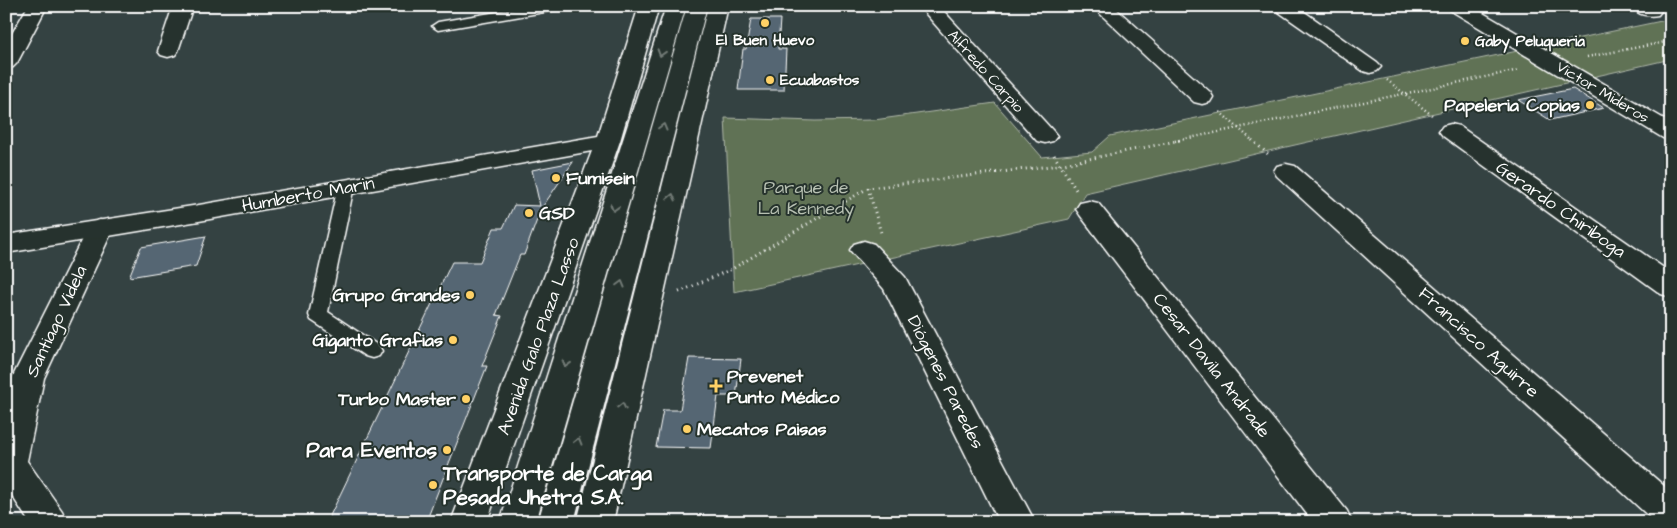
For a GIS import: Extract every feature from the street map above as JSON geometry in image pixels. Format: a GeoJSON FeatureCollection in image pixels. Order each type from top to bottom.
{"type":"FeatureCollection","features":[{"type":"Feature","properties":{"kind":"street"},"geometry":{"type":"LineString","coordinates":[[6,63],[38,6]]}},
{"type":"Feature","properties":{"kind":"street"},"geometry":{"type":"LineString","coordinates":[[168,50],[183,6]]}},
{"type":"Feature","properties":{"kind":"street","name":"Avenida Galo Plaza Lasso"},"geometry":{"type":"LineString","coordinates":[[469,522],[608,141],[649,6]]}},
{"type":"Feature","properties":{"kind":"street","name":"Avenida Galo Plaza Lasso"},"geometry":{"type":"LineString","coordinates":[[518,522],[676,6]]}},
{"type":"Feature","properties":{"kind":"street"},"geometry":{"type":"LineString","coordinates":[[556,522],[696,6]]}},
{"type":"Feature","properties":{"kind":"street"},"geometry":{"type":"LineString","coordinates":[[595,522],[718,6]]}},
{"type":"Feature","properties":{"kind":"street","name":"Alfredo Carpio"},"geometry":{"type":"LineString","coordinates":[[928,6],[1045,136]]}},
{"type":"Feature","properties":{"kind":"street"},"geometry":{"type":"LineString","coordinates":[[1101,6],[1202,97]]}},
{"type":"Feature","properties":{"kind":"street"},"geometry":{"type":"LineString","coordinates":[[1283,6],[1370,67]]}},
{"type":"Feature","properties":{"kind":"street","name":"Victor Mideros"},"geometry":{"type":"LineString","coordinates":[[1457,6],[1671,133]]}},
{"type":"Feature","properties":{"kind":"street","name":"Gerardo Chiriboga"},"geometry":{"type":"LineString","coordinates":[[1451,131],[1671,287]]}},
{"type":"Feature","properties":{"kind":"street","name":"Humberto Marin"},"geometry":{"type":"LineString","coordinates":[[6,244],[608,141]]}},
{"type":"Feature","properties":{"kind":"street","name":"Francisco Aguirre"},"geometry":{"type":"LineString","coordinates":[[1286,171],[1671,514]]}},
{"type":"Feature","properties":{"kind":"street","name":"Cesar Davila Andrade"},"geometry":{"type":"LineString","coordinates":[[1089,209],[1334,522]]}},
{"type":"Feature","properties":{"kind":"street","name":"Santiago Videla"},"geometry":{"type":"LineString","coordinates":[[50,522],[10,463],[17,380],[100,229]]}},
{"type":"Feature","properties":{"kind":"street","name":"Diógenes Paredes"},"geometry":{"type":"LineString","coordinates":[[864,250],[895,284],[1018,522]]}},
{"type":"Feature","properties":{"kind":"lane"},"geometry":{"type":"LineString","coordinates":[[438,26],[556,6]]}},
{"type":"Feature","properties":{"kind":"lane"},"geometry":{"type":"LineString","coordinates":[[346,186],[318,315],[372,351]]}},
{"type":"Feature","properties":{"kind":"path"},"geometry":{"type":"LineString","coordinates":[[646,306],[732,269],[868,188],[1059,165],[1553,63],[1671,41]]}},
{"type":"Feature","properties":{"kind":"path"},"geometry":{"type":"LineString","coordinates":[[1370,67],[1451,131]]}},
{"type":"Feature","properties":{"kind":"path"},"geometry":{"type":"LineString","coordinates":[[1202,97],[1286,171]]}},
{"type":"Feature","properties":{"kind":"path"},"geometry":{"type":"LineString","coordinates":[[1045,136],[1059,165],[1089,209]]}},
{"type":"Feature","properties":{"kind":"path"},"geometry":{"type":"LineString","coordinates":[[864,250],[883,237],[868,188]]}},
{"type":"Feature","properties":{"kind":"green space","name":"Parque de La Kennedy"},"geometry":{"type":"Polygon","coordinates":[[[1671,19],[1671,59],[1085,193],[1069,219],[734,292],[725,118],[815,121],[874,120],[995,103],[1042,157],[1092,152],[1110,136],[1671,19]]]}},
{"type":"Feature","properties":{"kind":"building"},"geometry":{"type":"Polygon","coordinates":[[[751,19],[780,19],[778,49],[786,49],[784,90],[738,90],[743,49],[746,49],[751,19]]]}},
{"type":"Feature","properties":{"kind":"building"},"geometry":{"type":"Polygon","coordinates":[[[1573,89],[1604,108],[1550,120],[1518,100],[1573,89]]]}},
{"type":"Feature","properties":{"kind":"building"},"geometry":{"type":"Polygon","coordinates":[[[573,162],[541,209],[524,255],[520,255],[496,315],[502,316],[482,366],[487,366],[426,522],[327,522],[452,262],[480,262],[494,228],[503,228],[514,205],[540,206],[532,170],[573,162]]]}},
{"type":"Feature","properties":{"kind":"building"},"geometry":{"type":"Polygon","coordinates":[[[206,236],[196,266],[129,277],[141,247],[206,236]]]}},
{"type":"Feature","properties":{"kind":"building"},"geometry":{"type":"Polygon","coordinates":[[[689,358],[741,359],[736,396],[718,396],[711,448],[656,447],[663,410],[680,410],[689,358]]]}},
{"type":"Feature","properties":{"kind":"place","name":"El Buen Huevo"},"geometry":{"type":"Point","coordinates":[765,23]}},
{"type":"Feature","properties":{"kind":"place","name":"Gaby Peluqueria"},"geometry":{"type":"Point","coordinates":[1465,41]}},
{"type":"Feature","properties":{"kind":"place","name":"Ecuabastos"},"geometry":{"type":"Point","coordinates":[770,80]}},
{"type":"Feature","properties":{"kind":"place","name":"Papeleria Copias"},"geometry":{"type":"Point","coordinates":[1590,105]}},
{"type":"Feature","properties":{"kind":"place","name":"Fumisein"},"geometry":{"type":"Point","coordinates":[556,178]}},
{"type":"Feature","properties":{"kind":"place","name":"GSD"},"geometry":{"type":"Point","coordinates":[529,213]}},
{"type":"Feature","properties":{"kind":"place","name":"Grupo Grandes"},"geometry":{"type":"Point","coordinates":[470,295]}},
{"type":"Feature","properties":{"kind":"place","name":"Giganto Grafias"},"geometry":{"type":"Point","coordinates":[453,340]}},
{"type":"Feature","properties":{"kind":"place","name":"Prevenet Punto Médico"},"geometry":{"type":"Point","coordinates":[716,386]}},
{"type":"Feature","properties":{"kind":"place","name":"Turbo Master"},"geometry":{"type":"Point","coordinates":[466,399]}},
{"type":"Feature","properties":{"kind":"place","name":"Mecatos Paisas"},"geometry":{"type":"Point","coordinates":[687,429]}},
{"type":"Feature","properties":{"kind":"place","name":"Para Eventos"},"geometry":{"type":"Point","coordinates":[447,450]}},
{"type":"Feature","properties":{"kind":"place","name":"Transporte de Carga Pesada Jhetra S.A."},"geometry":{"type":"Point","coordinates":[433,485]}}]}
